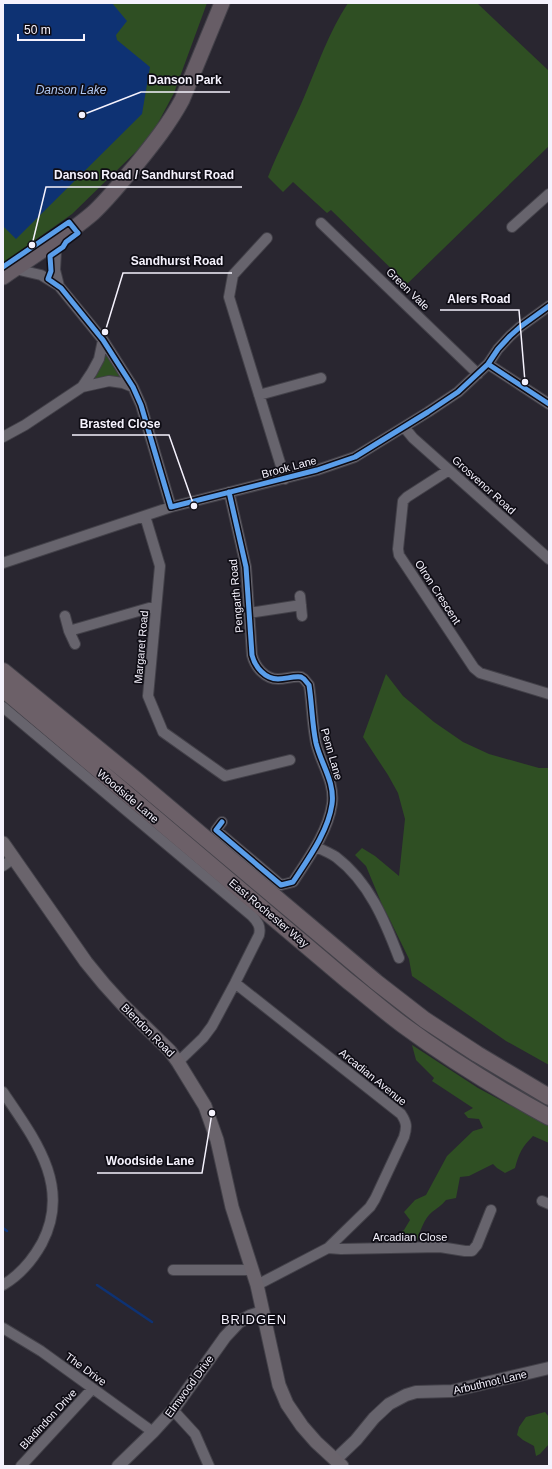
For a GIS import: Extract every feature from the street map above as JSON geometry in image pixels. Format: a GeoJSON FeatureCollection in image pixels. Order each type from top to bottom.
{"type":"FeatureCollection","features":[{"type":"Feature","properties":{"kind":"highway"},"geometry":{"type":"LineString","coordinates":[[3,661],[52,703],[77,733]]}},
{"type":"Feature","properties":{"kind":"highway"},"geometry":{"type":"LineString","coordinates":[[3,671],[77,733]]}},
{"type":"Feature","properties":{"kind":"highway","name":"East Rochester Way"},"geometry":{"type":"LineString","coordinates":[[3,689],[401,1024],[457,1063],[549,1117]]}},
{"type":"Feature","properties":{"kind":"highway","name":"East Rochester Way"},"geometry":{"type":"LineString","coordinates":[[77,733],[135,779],[376,982],[425,1020],[477,1054],[549,1097]]}},
{"type":"Feature","properties":{"kind":"main road"},"geometry":{"type":"LineString","coordinates":[[9,273],[54,243],[93,212],[116,188],[162,132],[182,100],[222,3]]}},
{"type":"Feature","properties":{"kind":"main road","name":"Blendon Road"},"geometry":{"type":"LineString","coordinates":[[3,843],[8,862],[104,984],[123,1005],[170,1051],[204,1106],[217,1140],[232,1207],[257,1285],[277,1379],[287,1404],[302,1426],[316,1442],[339,1463]]}},
{"type":"Feature","properties":{"kind":"street"},"geometry":{"type":"LineString","coordinates":[[512,227],[549,194]]}},
{"type":"Feature","properties":{"kind":"street","name":"Green Vale"},"geometry":{"type":"LineString","coordinates":[[321,223],[478,374]]}},
{"type":"Feature","properties":{"kind":"street"},"geometry":{"type":"LineString","coordinates":[[267,238],[233,275],[229,297],[285,479]]}},
{"type":"Feature","properties":{"kind":"street"},"geometry":{"type":"LineString","coordinates":[[54,243],[56,252],[55,270],[59,286]]}},
{"type":"Feature","properties":{"kind":"street"},"geometry":{"type":"LineString","coordinates":[[9,273],[41,275],[59,286],[103,340],[133,387],[141,405],[171,507]]}},
{"type":"Feature","properties":{"kind":"street","name":"Brook Lane"},"geometry":{"type":"LineString","coordinates":[[3,563],[171,507],[285,479],[317,470],[356,456],[458,392],[488,364],[498,349],[510,336],[549,306]]}},
{"type":"Feature","properties":{"kind":"street"},"geometry":{"type":"LineString","coordinates":[[82,387],[99,359],[103,340]]}},
{"type":"Feature","properties":{"kind":"street"},"geometry":{"type":"LineString","coordinates":[[488,364],[549,404]]}},
{"type":"Feature","properties":{"kind":"street"},"geometry":{"type":"LineString","coordinates":[[259,395],[321,378]]}},
{"type":"Feature","properties":{"kind":"street"},"geometry":{"type":"LineString","coordinates":[[3,437],[25,425],[82,387],[109,381],[123,383],[133,387]]}},
{"type":"Feature","properties":{"kind":"street","name":"Grosvenor Road"},"geometry":{"type":"LineString","coordinates":[[404,427],[413,438],[549,559]]}},
{"type":"Feature","properties":{"kind":"street","name":"Olron Crescent"},"geometry":{"type":"LineString","coordinates":[[449,470],[403,501],[398,548],[399,555],[474,668],[480,673],[549,694]]}},
{"type":"Feature","properties":{"kind":"street","name":"Pengarth Road"},"geometry":{"type":"LineString","coordinates":[[229,492],[246,567],[252,655],[256,667],[261,672]]}},
{"type":"Feature","properties":{"kind":"street","name":"Margaret Road"},"geometry":{"type":"LineString","coordinates":[[145,516],[160,566],[148,696],[163,732],[225,776],[290,760]]}},
{"type":"Feature","properties":{"kind":"street","name":"Pengarth Road"},"geometry":{"type":"LineString","coordinates":[[248,613],[301,600],[302,616]]}},
{"type":"Feature","properties":{"kind":"street"},"geometry":{"type":"LineString","coordinates":[[69,631],[156,606]]}},
{"type":"Feature","properties":{"kind":"street"},"geometry":{"type":"LineString","coordinates":[[65,616],[69,631],[75,644]]}},
{"type":"Feature","properties":{"kind":"street","name":"Penn Lane"},"geometry":{"type":"LineString","coordinates":[[222,822],[216,830],[281,885],[293,882],[316,847],[324,830],[332,804],[331,781],[316,742],[309,685],[301,677],[274,678],[261,672]]}},
{"type":"Feature","properties":{"kind":"street","name":"Woodside Lane"},"geometry":{"type":"LineString","coordinates":[[3,707],[256,919],[260,927],[259,935],[212,1026],[203,1038],[178,1062]]}},
{"type":"Feature","properties":{"kind":"street"},"geometry":{"type":"LineString","coordinates":[[316,847],[335,856],[356,875],[365,886],[386,923],[400,958]]}},
{"type":"Feature","properties":{"kind":"street","name":"Arcadian Avenue"},"geometry":{"type":"LineString","coordinates":[[235,983],[401,1114],[407,1126],[404,1137],[370,1207],[328,1248],[257,1285]]}},
{"type":"Feature","properties":{"kind":"street"},"geometry":{"type":"LineString","coordinates":[[3,1092],[32,1134],[41,1152],[51,1178],[53,1197],[48,1229],[39,1248],[20,1274],[3,1285]]}},
{"type":"Feature","properties":{"kind":"street","name":"Arcadian Close"},"geometry":{"type":"LineString","coordinates":[[328,1248],[440,1247],[470,1251],[477,1245],[490,1210]]}},
{"type":"Feature","properties":{"kind":"street"},"geometry":{"type":"LineString","coordinates":[[173,1270],[252,1270]]}},
{"type":"Feature","properties":{"kind":"street","name":"Elmwood Drive"},"geometry":{"type":"LineString","coordinates":[[118,1466],[173,1410],[225,1337],[239,1322],[262,1312]]}},
{"type":"Feature","properties":{"kind":"street","name":"The Drive"},"geometry":{"type":"LineString","coordinates":[[3,1328],[41,1351],[153,1432]]}},
{"type":"Feature","properties":{"kind":"street","name":"Arbuthnot Lane"},"geometry":{"type":"LineString","coordinates":[[339,1463],[374,1418],[389,1404],[406,1395],[416,1392],[452,1391],[549,1368]]}},
{"type":"Feature","properties":{"kind":"street","name":"Bladindon Drive"},"geometry":{"type":"LineString","coordinates":[[21,1466],[92,1389]]}},
{"type":"Feature","properties":{"kind":"street"},"geometry":{"type":"LineString","coordinates":[[173,1410],[195,1434],[209,1466]]}},
{"type":"Feature","properties":{"kind":"green space","name":"Danson Lake"},"geometry":{"type":"Polygon","coordinates":[[[3,3],[207,3],[174,93],[150,138],[72,214],[3,263],[3,3]]]}},
{"type":"Feature","properties":{"kind":"green space"},"geometry":{"type":"Polygon","coordinates":[[[348,3],[477,3],[549,71],[549,146],[407,284],[331,210],[327,213],[293,182],[283,192],[268,177],[329,37],[348,3]]]}},
{"type":"Feature","properties":{"kind":"green space"},"geometry":{"type":"Polygon","coordinates":[[[105,350],[124,378],[96,379],[94,377],[105,350]]]}},
{"type":"Feature","properties":{"kind":"green space"},"geometry":{"type":"Polygon","coordinates":[[[386,674],[403,696],[434,722],[463,742],[489,754],[539,768],[549,768],[549,1065],[506,1041],[412,976],[409,959],[383,907],[366,866],[355,855],[362,848],[375,856],[399,876],[405,819],[398,793],[363,737],[386,674]]]}},
{"type":"Feature","properties":{"kind":"green space"},"geometry":{"type":"Polygon","coordinates":[[[412,1045],[478,1088],[549,1126],[549,1143],[533,1136],[521,1150],[515,1168],[505,1173],[493,1164],[469,1176],[460,1177],[456,1198],[446,1200],[429,1215],[423,1225],[417,1241],[401,1241],[396,1240],[397,1234],[404,1230],[410,1220],[404,1212],[415,1200],[426,1195],[447,1156],[473,1131],[483,1128],[479,1119],[468,1118],[464,1113],[473,1108],[432,1081],[434,1078],[416,1060],[412,1045]]]}},
{"type":"Feature","properties":{"kind":"green space"},"geometry":{"type":"Polygon","coordinates":[[[545,1412],[549,1417],[549,1444],[540,1454],[536,1456],[534,1446],[517,1435],[519,1427],[526,1417],[545,1412]]]}},
{"type":"Feature","properties":{"kind":"water","name":"Danson Lake"},"geometry":{"type":"Polygon","coordinates":[[[3,3],[112,3],[127,21],[116,35],[117,40],[150,67],[142,114],[16,239],[3,226],[3,3]]]}},
{"type":"Feature","properties":{"kind":"waterway"},"geometry":{"type":"LineString","coordinates":[[3,1228],[7,1231]]}},
{"type":"Feature","properties":{"kind":"waterway"},"geometry":{"type":"LineString","coordinates":[[97,1285],[152,1322]]}},
{"type":"Feature","properties":{"kind":"cycle path"},"geometry":{"type":"LineString","coordinates":[[3,267],[69,222],[78,233],[66,242],[63,247],[50,256],[51,271],[48,279],[61,288],[103,340],[133,387],[141,405],[171,507],[317,470],[355,457],[458,392],[488,364],[498,349],[510,336],[549,306]]}},
{"type":"Feature","properties":{"kind":"cycle path"},"geometry":{"type":"LineString","coordinates":[[488,364],[549,404]]}},
{"type":"Feature","properties":{"kind":"cycle path"},"geometry":{"type":"LineString","coordinates":[[222,822],[216,830],[281,885],[293,882],[311,855],[322,835],[332,804],[330,781],[316,743],[309,685],[301,677],[278,679],[269,677],[261,672],[253,659],[246,567],[229,492]]}},
{"type":"Feature","properties":{"kind":"place","name":"Danson Park"},"geometry":{"type":"Point","coordinates":[82,115]}},
{"type":"Feature","properties":{"kind":"place","name":"Danson Road / Sandhurst Road"},"geometry":{"type":"Point","coordinates":[32,245]}},
{"type":"Feature","properties":{"kind":"place","name":"Sandhurst Road"},"geometry":{"type":"Point","coordinates":[105,332]}},
{"type":"Feature","properties":{"kind":"place","name":"Alers Road"},"geometry":{"type":"Point","coordinates":[525,382]}},
{"type":"Feature","properties":{"kind":"place","name":"Brasted Close"},"geometry":{"type":"Point","coordinates":[194,506]}},
{"type":"Feature","properties":{"kind":"place","name":"Woodside Lane"},"geometry":{"type":"Point","coordinates":[212,1113]}},
{"type":"Feature","properties":{"kind":"district","name":"BRIDGEN"},"geometry":{"type":"Point","coordinates":[254,1319]}}]}
